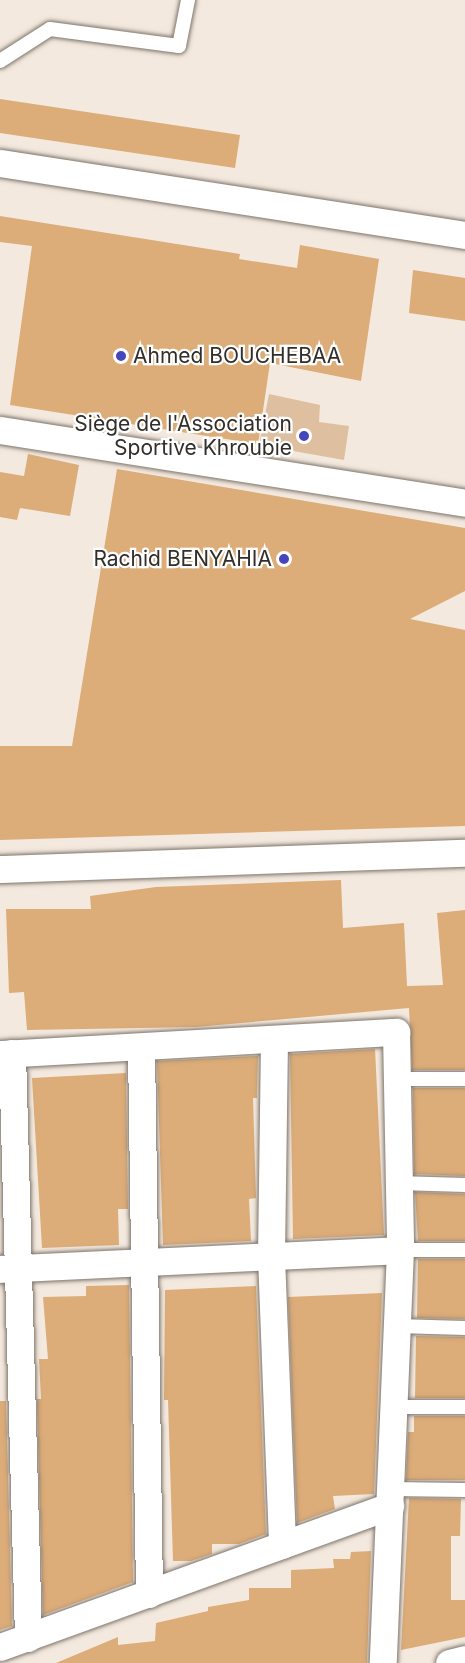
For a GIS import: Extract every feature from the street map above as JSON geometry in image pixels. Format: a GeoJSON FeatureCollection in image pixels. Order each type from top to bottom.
{"type":"FeatureCollection","features":[{"type":"Feature","properties":{"kind":"street"},"geometry":{"type":"LineString","coordinates":[[0,163],[465,235]]}},
{"type":"Feature","properties":{"kind":"street"},"geometry":{"type":"LineString","coordinates":[[0,430],[465,503]]}},
{"type":"Feature","properties":{"kind":"street"},"geometry":{"type":"LineString","coordinates":[[0,869],[465,853]]}},
{"type":"Feature","properties":{"kind":"street"},"geometry":{"type":"LineString","coordinates":[[28,1638],[9,1268],[6,1053],[396,1032],[400,1250],[383,1663]]}},
{"type":"Feature","properties":{"kind":"street"},"geometry":{"type":"LineString","coordinates":[[274,1040],[271,1256],[282,1545]]}},
{"type":"Feature","properties":{"kind":"street"},"geometry":{"type":"LineString","coordinates":[[141,1047],[141,1262],[149,1594]]}},
{"type":"Feature","properties":{"kind":"street"},"geometry":{"type":"LineString","coordinates":[[9,1268],[400,1250]]}},
{"type":"Feature","properties":{"kind":"street"},"geometry":{"type":"LineString","coordinates":[[0,1647],[282,1545],[390,1498]]}},
{"type":"Feature","properties":{"kind":"street"},"geometry":{"type":"LineString","coordinates":[[449,1663],[465,1659]]}},
{"type":"Feature","properties":{"kind":"lane"},"geometry":{"type":"LineString","coordinates":[[0,61],[50,29],[179,46],[188,0]]}},
{"type":"Feature","properties":{"kind":"lane"},"geometry":{"type":"LineString","coordinates":[[397,1079],[465,1079]]}},
{"type":"Feature","properties":{"kind":"lane"},"geometry":{"type":"LineString","coordinates":[[398,1183],[465,1185]]}},
{"type":"Feature","properties":{"kind":"lane"},"geometry":{"type":"LineString","coordinates":[[400,1250],[465,1250]]}},
{"type":"Feature","properties":{"kind":"lane"},"geometry":{"type":"LineString","coordinates":[[397,1326],[465,1328]]}},
{"type":"Feature","properties":{"kind":"lane"},"geometry":{"type":"LineString","coordinates":[[393,1407],[465,1407]]}},
{"type":"Feature","properties":{"kind":"lane"},"geometry":{"type":"LineString","coordinates":[[390,1498],[465,1490]]}},
{"type":"Feature","properties":{"kind":"shaded area","name":"Siège de l'Association Sportive Khroubie"},"geometry":{"type":"Polygon","coordinates":[[[269,394],[320,405],[319,422],[349,426],[344,460],[259,445],[269,394]]]}},
{"type":"Feature","properties":{"kind":"building"},"geometry":{"type":"Polygon","coordinates":[[[0,99],[240,135],[235,168],[0,133],[0,99]]]}},
{"type":"Feature","properties":{"kind":"building","name":"Ahmed BOUCHEBAA"},"geometry":{"type":"Polygon","coordinates":[[[0,216],[240,254],[239,259],[297,268],[300,245],[379,259],[361,381],[270,363],[258,444],[10,405],[32,246],[0,242],[0,216]]]}},
{"type":"Feature","properties":{"kind":"building"},"geometry":{"type":"Polygon","coordinates":[[[413,270],[465,278],[465,321],[409,313],[413,270]]]}},
{"type":"Feature","properties":{"kind":"building"},"geometry":{"type":"Polygon","coordinates":[[[28,454],[79,465],[70,516],[20,508],[17,520],[0,517],[0,472],[24,476],[28,454]]]}},
{"type":"Feature","properties":{"kind":"building"},"geometry":{"type":"Polygon","coordinates":[[[117,469],[465,528],[465,591],[410,619],[465,630],[465,826],[0,840],[0,746],[72,746],[117,469]]]}},
{"type":"Feature","properties":{"kind":"building"},"geometry":{"type":"Polygon","coordinates":[[[341,880],[343,928],[404,923],[407,986],[443,985],[437,913],[465,910],[465,1070],[412,1070],[409,1008],[196,1027],[27,1030],[24,992],[9,993],[6,909],[91,909],[90,896],[156,887],[341,880]]]}},
{"type":"Feature","properties":{"kind":"building"},"geometry":{"type":"Polygon","coordinates":[[[375,1049],[384,1235],[293,1239],[290,1054],[375,1049]]]}},
{"type":"Feature","properties":{"kind":"building"},"geometry":{"type":"Polygon","coordinates":[[[258,1056],[257,1098],[253,1098],[256,1198],[249,1199],[251,1241],[163,1245],[157,1061],[258,1056]]]}},
{"type":"Feature","properties":{"kind":"building"},"geometry":{"type":"Polygon","coordinates":[[[126,1073],[128,1209],[118,1209],[119,1245],[42,1248],[32,1078],[126,1073]]]}},
{"type":"Feature","properties":{"kind":"building"},"geometry":{"type":"Polygon","coordinates":[[[413,1088],[465,1088],[465,1176],[414,1174],[413,1088]]]}},
{"type":"Feature","properties":{"kind":"building"},"geometry":{"type":"Polygon","coordinates":[[[415,1192],[465,1194],[465,1241],[418,1241],[415,1192]]]}},
{"type":"Feature","properties":{"kind":"building"},"geometry":{"type":"Polygon","coordinates":[[[418,1259],[465,1259],[465,1319],[417,1318],[418,1259]]]}},
{"type":"Feature","properties":{"kind":"building"},"geometry":{"type":"Polygon","coordinates":[[[129,1285],[133,1582],[43,1615],[37,1399],[41,1399],[39,1359],[48,1359],[43,1297],[86,1296],[86,1286],[129,1285]]]}},
{"type":"Feature","properties":{"kind":"building"},"geometry":{"type":"Polygon","coordinates":[[[256,1286],[266,1534],[239,1544],[212,1544],[212,1554],[191,1561],[173,1561],[168,1400],[164,1400],[165,1290],[256,1286]]]}},
{"type":"Feature","properties":{"kind":"building"},"geometry":{"type":"Polygon","coordinates":[[[382,1293],[374,1494],[333,1496],[335,1509],[297,1523],[288,1297],[382,1293]]]}},
{"type":"Feature","properties":{"kind":"building"},"geometry":{"type":"Polygon","coordinates":[[[416,1336],[465,1337],[465,1398],[415,1398],[416,1336]]]}},
{"type":"Feature","properties":{"kind":"building"},"geometry":{"type":"Polygon","coordinates":[[[0,1401],[6,1401],[12,1626],[0,1630],[0,1401]]]}},
{"type":"Feature","properties":{"kind":"building"},"geometry":{"type":"Polygon","coordinates":[[[414,1416],[465,1416],[465,1480],[406,1480],[408,1432],[414,1432],[414,1416]]]}},
{"type":"Feature","properties":{"kind":"building"},"geometry":{"type":"Polygon","coordinates":[[[409,1498],[461,1499],[460,1536],[451,1536],[451,1600],[465,1600],[465,1637],[401,1650],[409,1498]]]}},
{"type":"Feature","properties":{"kind":"building"},"geometry":{"type":"Polygon","coordinates":[[[371,1551],[367,1663],[56,1663],[118,1637],[118,1645],[155,1641],[156,1623],[208,1611],[208,1607],[249,1600],[249,1588],[291,1588],[291,1570],[334,1568],[333,1559],[350,1559],[351,1552],[371,1551]]]}},
{"type":"Feature","properties":{"kind":"place","name":"Ahmed BOUCHEBAA"},"geometry":{"type":"Point","coordinates":[121,356]}},
{"type":"Feature","properties":{"kind":"place","name":"Siège de l'Association Sportive Khroubie"},"geometry":{"type":"Point","coordinates":[304,436]}},
{"type":"Feature","properties":{"kind":"place","name":"Rachid BENYAHIA"},"geometry":{"type":"Point","coordinates":[284,559]}}]}
